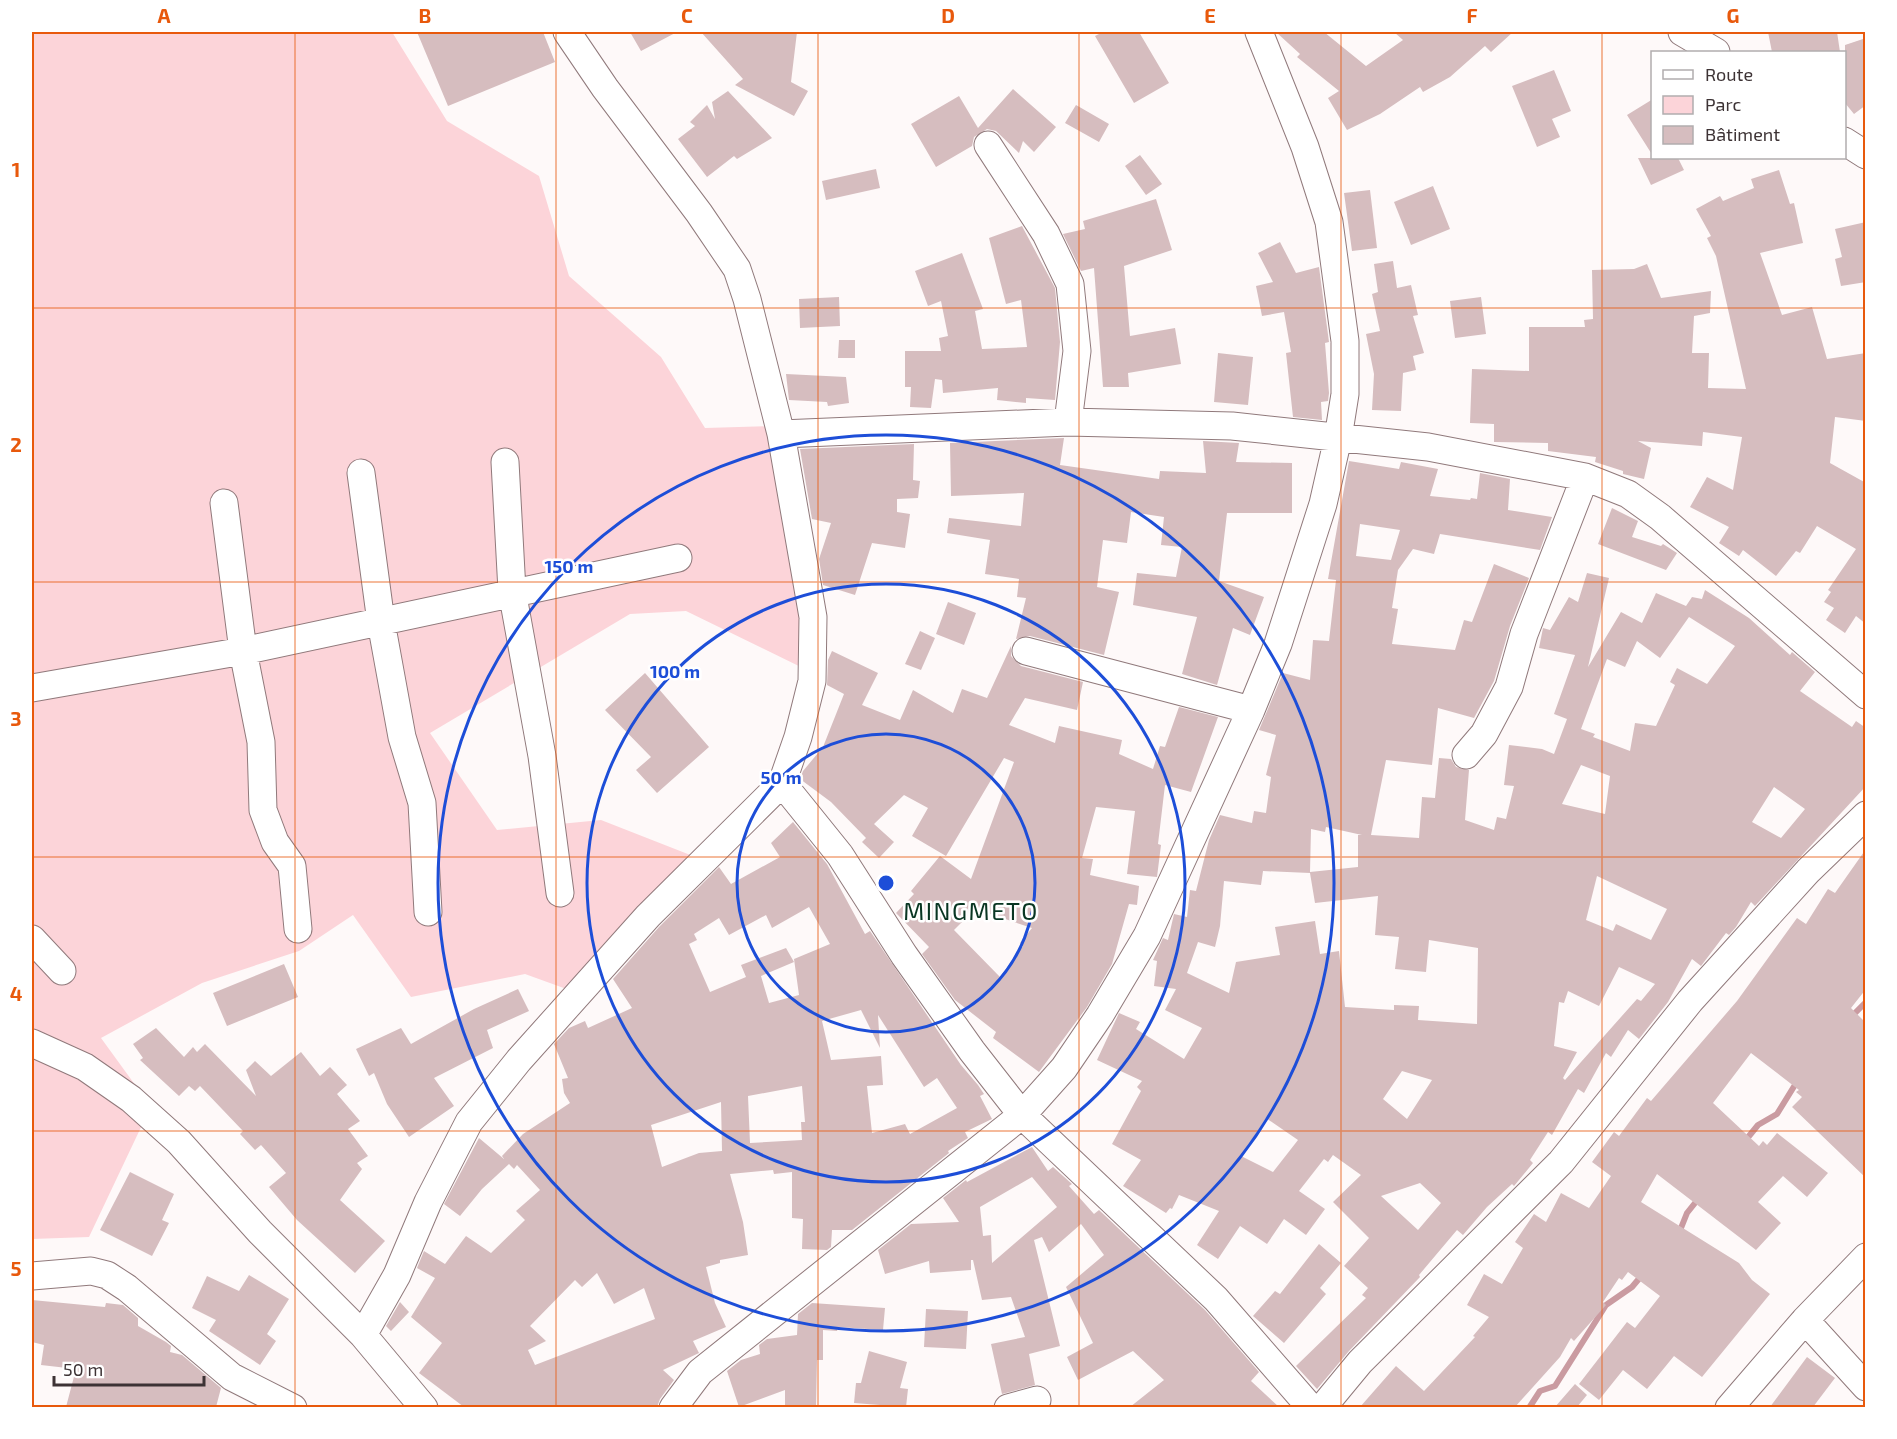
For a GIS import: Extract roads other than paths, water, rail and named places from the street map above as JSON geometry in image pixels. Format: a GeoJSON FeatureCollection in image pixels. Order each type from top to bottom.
{"type":"FeatureCollection","features":[{"type":"Feature","properties":{"kind":"street"},"geometry":{"type":"LineString","coordinates":[[363,1335],[398,1275],[428,1202],[469,1122],[519,1060],[648,916],[782,783],[798,737],[812,681],[813,617],[781,434],[747,299],[737,269],[567,32]]}},
{"type":"Feature","properties":{"kind":"street"},"geometry":{"type":"LineString","coordinates":[[673,1407],[700,1372],[1022,1115],[1064,1068],[1100,1015],[1147,936],[1251,710],[1278,644],[1323,504],[1345,394],[1345,341],[1329,222],[1305,147],[1259,32]]}},
{"type":"Feature","properties":{"kind":"street"},"geometry":{"type":"LineString","coordinates":[[1682,32],[1714,51]]}},
{"type":"Feature","properties":{"kind":"street"},"geometry":{"type":"LineString","coordinates":[[1846,142],[1866,155]]}},
{"type":"Feature","properties":{"kind":"street"},"geometry":{"type":"LineString","coordinates":[[988,145],[1046,234],[1070,285],[1077,351],[1068,422]]}},
{"type":"Feature","properties":{"kind":"street"},"geometry":{"type":"LineString","coordinates":[[781,434],[1068,422],[1232,426],[1428,447],[1585,477],[1628,494],[1660,518],[1866,695]]}},
{"type":"Feature","properties":{"kind":"street"},"geometry":{"type":"LineString","coordinates":[[505,462],[512,591],[542,756],[560,893]]}},
{"type":"Feature","properties":{"kind":"street"},"geometry":{"type":"LineString","coordinates":[[361,473],[381,622],[402,737],[422,803],[428,912]]}},
{"type":"Feature","properties":{"kind":"street"},"geometry":{"type":"LineString","coordinates":[[1467,755],[1489,726],[1509,687],[1524,634],[1585,477]]}},
{"type":"Feature","properties":{"kind":"street"},"geometry":{"type":"LineString","coordinates":[[224,503],[243,651],[261,742],[263,810],[275,843],[292,866],[298,929]]}},
{"type":"Feature","properties":{"kind":"street"},"geometry":{"type":"LineString","coordinates":[[32,688],[243,651],[512,591],[678,558]]}},
{"type":"Feature","properties":{"kind":"street"},"geometry":{"type":"LineString","coordinates":[[1026,651],[1251,710]]}},
{"type":"Feature","properties":{"kind":"street"},"geometry":{"type":"LineString","coordinates":[[782,783],[840,855],[904,955],[972,1051],[1022,1115],[1216,1299],[1311,1407]]}},
{"type":"Feature","properties":{"kind":"street"},"geometry":{"type":"LineString","coordinates":[[1322,1407],[1360,1362],[1561,1162],[1690,1001],[1808,871],[1866,815]]}},
{"type":"Feature","properties":{"kind":"street"},"geometry":{"type":"LineString","coordinates":[[32,939],[62,971]]}},
{"type":"Feature","properties":{"kind":"street"},"geometry":{"type":"LineString","coordinates":[[32,1043],[85,1066],[131,1099],[179,1142],[260,1232],[363,1335],[424,1407]]}},
{"type":"Feature","properties":{"kind":"street"},"geometry":{"type":"LineString","coordinates":[[1729,1407],[1805,1320],[1866,1257]]}},
{"type":"Feature","properties":{"kind":"street"},"geometry":{"type":"LineString","coordinates":[[32,1276],[90,1271],[107,1275],[128,1288],[162,1320],[232,1377],[293,1407]]}},
{"type":"Feature","properties":{"kind":"street"},"geometry":{"type":"LineString","coordinates":[[1805,1320],[1866,1387]]}},
{"type":"Feature","properties":{"kind":"street"},"geometry":{"type":"LineString","coordinates":[[1008,1407],[1037,1400]]}},
{"type":"Feature","properties":{"kind":"waterway"},"geometry":{"type":"LineString","coordinates":[[1851,1017],[1866,1002]]}},
{"type":"Feature","properties":{"kind":"waterway"},"geometry":{"type":"LineString","coordinates":[[1745,1141],[1758,1125],[1777,1114],[1798,1080]]}},
{"type":"Feature","properties":{"kind":"waterway"},"geometry":{"type":"LineString","coordinates":[[1679,1233],[1687,1213],[1699,1198]]}},
{"type":"Feature","properties":{"kind":"waterway"},"geometry":{"type":"LineString","coordinates":[[1529,1408],[1540,1391],[1555,1386],[1606,1305],[1632,1287],[1643,1274]]}},
{"type":"Feature","properties":{"kind":"district","name":"MINGMETO"},"geometry":{"type":"Point","coordinates":[971,912]}}]}
